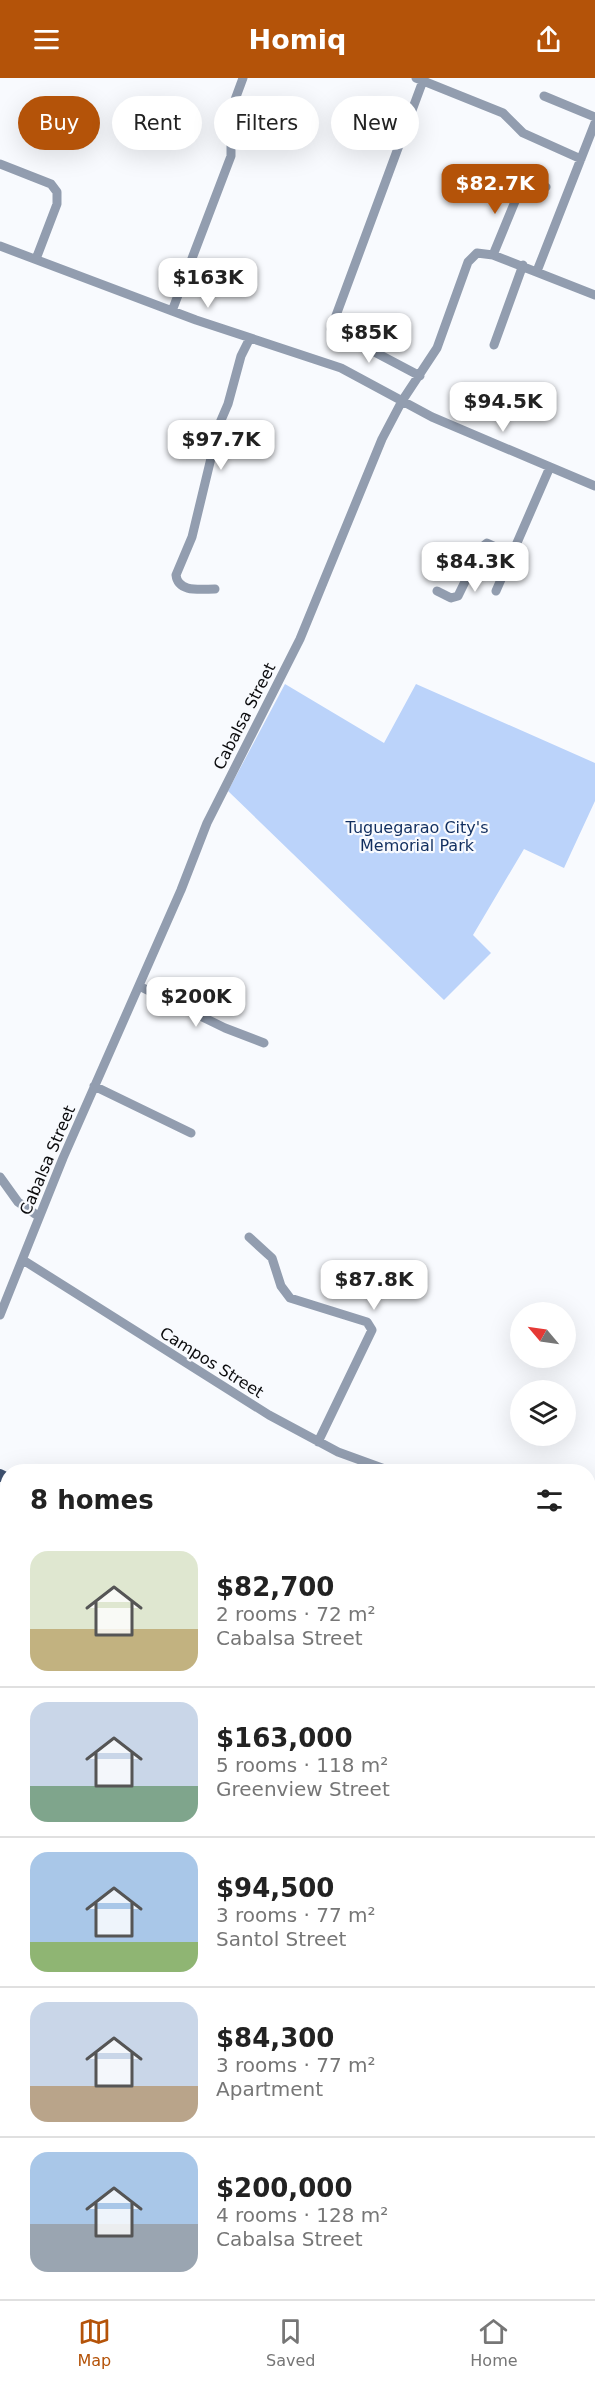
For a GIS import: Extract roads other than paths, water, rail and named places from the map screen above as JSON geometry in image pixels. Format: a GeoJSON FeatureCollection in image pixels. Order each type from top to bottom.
{"type":"FeatureCollection","features":[{"type":"Feature","properties":{"kind":"street"},"geometry":{"type":"LineString","coordinates":[[172,311],[231,156],[231,140],[226,124],[243,78]]}},
{"type":"Feature","properties":{"kind":"street"},"geometry":{"type":"LineString","coordinates":[[420,376],[331,329],[421,79],[503,113],[523,133],[581,159]]}},
{"type":"Feature","properties":{"kind":"street"},"geometry":{"type":"LineString","coordinates":[[544,96],[595,117]]}},
{"type":"Feature","properties":{"kind":"street"},"geometry":{"type":"LineString","coordinates":[[537,271],[595,123]]}},
{"type":"Feature","properties":{"kind":"street"},"geometry":{"type":"LineString","coordinates":[[0,164],[51,184],[57,192],[57,204],[36,260]]}},
{"type":"Feature","properties":{"kind":"street"},"geometry":{"type":"LineString","coordinates":[[546,187],[524,181],[494,255],[595,295]]}},
{"type":"Feature","properties":{"kind":"street"},"geometry":{"type":"LineString","coordinates":[[0,246],[172,311],[341,368],[432,417],[595,486]]}},
{"type":"Feature","properties":{"kind":"street","name":"Cabalsa Street"},"geometry":{"type":"LineString","coordinates":[[0,1315],[38,1216],[139,986],[207,823],[300,639],[371,464],[402,401],[420,376],[445,331],[468,262],[477,253],[494,255]]}},
{"type":"Feature","properties":{"kind":"street"},"geometry":{"type":"LineString","coordinates":[[494,345],[523,266]]}},
{"type":"Feature","properties":{"kind":"street"},"geometry":{"type":"LineString","coordinates":[[215,589],[185,588],[179,584],[176,575],[192,537],[217,434],[241,356],[250,338]]}},
{"type":"Feature","properties":{"kind":"street"},"geometry":{"type":"LineString","coordinates":[[496,591],[550,467]]}},
{"type":"Feature","properties":{"kind":"street"},"geometry":{"type":"LineString","coordinates":[[437,591],[451,598],[458,596],[482,547],[487,543],[513,555]]}},
{"type":"Feature","properties":{"kind":"street"},"geometry":{"type":"LineString","coordinates":[[139,986],[225,1028],[264,1043]]}},
{"type":"Feature","properties":{"kind":"street"},"geometry":{"type":"LineString","coordinates":[[94,1086],[191,1133]]}},
{"type":"Feature","properties":{"kind":"street"},"geometry":{"type":"LineString","coordinates":[[0,1177],[18,1202],[38,1216]]}},
{"type":"Feature","properties":{"kind":"street"},"geometry":{"type":"LineString","coordinates":[[249,1237],[272,1258],[281,1286],[290,1298],[367,1322],[372,1330],[318,1443]]}},
{"type":"Feature","properties":{"kind":"street","name":"Campos Street"},"geometry":{"type":"LineString","coordinates":[[23,1260],[269,1415],[318,1443],[372,1464]]}},
{"type":"Feature","properties":{"kind":"park label","name":"Tuguegarao City's Memorial Park"},"geometry":{"type":"Point","coordinates":[417,836]}}]}
